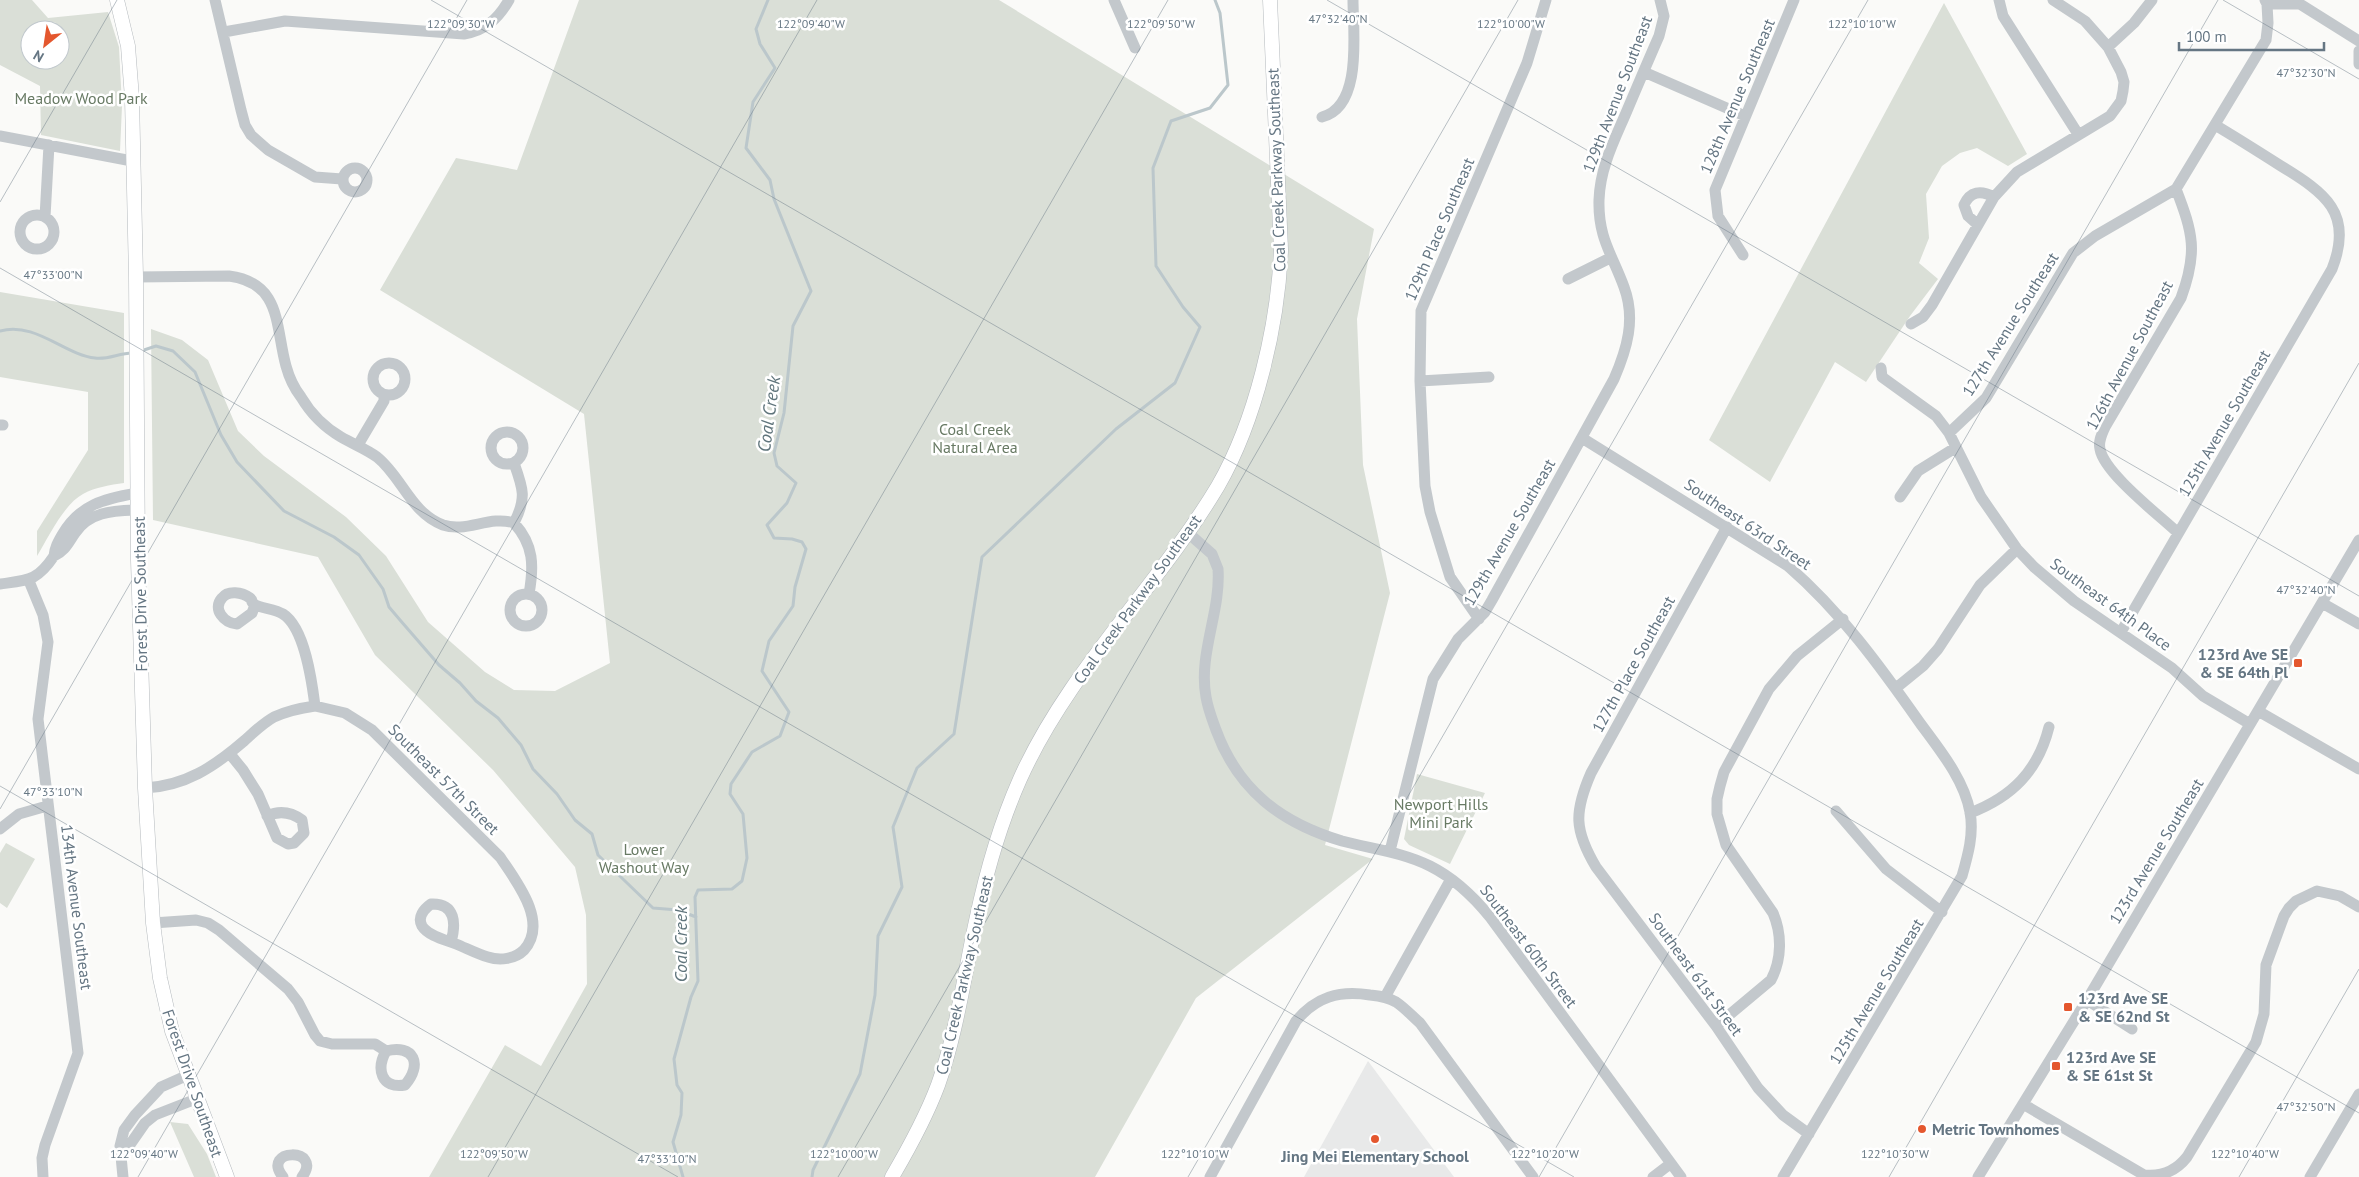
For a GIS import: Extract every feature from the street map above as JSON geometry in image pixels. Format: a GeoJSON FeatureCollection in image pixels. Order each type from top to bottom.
{"type":"FeatureCollection","features":[{"type":"Feature","properties":{"kind":"main road","name":"Forest Drive Southeast"},"geometry":{"type":"LineString","coordinates":[[117,0],[128,46],[132,98],[136,277],[137,493],[145,788],[153,923],[160,978],[172,1031],[226,1177]]}},
{"type":"Feature","properties":{"kind":"main road","name":"Coal Creek Parkway Southeast"},"geometry":{"type":"LineString","coordinates":[[892,1177],[919,1127],[938,1085],[961,1001],[984,883],[1004,818],[1034,750],[1075,682],[1187,532],[1218,485],[1244,427],[1263,367],[1280,287],[1281,250],[1270,0]]}},
{"type":"Feature","properties":{"kind":"street"},"geometry":{"type":"LineString","coordinates":[[215,0],[241,110],[245,125],[251,135],[268,150],[314,177],[342,180]]}},
{"type":"Feature","properties":{"kind":"street"},"geometry":{"type":"LineString","coordinates":[[224,32],[285,21],[464,34],[476,32],[494,21],[510,0]]}},
{"type":"Feature","properties":{"kind":"street"},"geometry":{"type":"LineString","coordinates":[[1114,0],[1135,48]]}},
{"type":"Feature","properties":{"kind":"street"},"geometry":{"type":"LineString","coordinates":[[1322,117],[1330,115],[1342,102],[1353,69],[1353,0]]}},
{"type":"Feature","properties":{"kind":"street","name":"129th Place Southeast"},"geometry":{"type":"LineString","coordinates":[[1478,618],[1450,577],[1430,512],[1425,486],[1419,327],[1424,300],[1442,263],[1527,63],[1546,0]]}},
{"type":"Feature","properties":{"kind":"street","name":"129th Avenue Southeast"},"geometry":{"type":"LineString","coordinates":[[1390,851],[1433,679],[1458,639],[1492,600],[1614,379],[1624,353],[1630,330],[1626,294],[1610,258],[1600,220],[1600,186],[1607,158],[1662,26],[1664,7],[1660,0]]}},
{"type":"Feature","properties":{"kind":"street","name":"128th Avenue Southeast"},"geometry":{"type":"LineString","coordinates":[[1743,255],[1724,227],[1715,206],[1715,190],[1794,0]]}},
{"type":"Feature","properties":{"kind":"street"},"geometry":{"type":"LineString","coordinates":[[1999,0],[2003,16],[2078,134]]}},
{"type":"Feature","properties":{"kind":"street"},"geometry":{"type":"LineString","coordinates":[[1911,324],[1923,317],[1932,305],[1994,197],[2017,172],[2110,116],[2121,101],[2124,82],[2108,47],[2086,22],[2054,0]]}},
{"type":"Feature","properties":{"kind":"street"},"geometry":{"type":"LineString","coordinates":[[2108,47],[2134,23],[2152,0]]}},
{"type":"Feature","properties":{"kind":"street"},"geometry":{"type":"LineString","coordinates":[[2266,2],[2300,4],[2359,41]]}},
{"type":"Feature","properties":{"kind":"street","name":"127th Avenue Southeast"},"geometry":{"type":"LineString","coordinates":[[1949,433],[1986,398],[2073,253],[2095,236],[2176,189],[2266,40],[2268,23],[2266,2]]}},
{"type":"Feature","properties":{"kind":"street"},"geometry":{"type":"LineString","coordinates":[[2359,51],[2359,64]]}},
{"type":"Feature","properties":{"kind":"street"},"geometry":{"type":"LineString","coordinates":[[1644,72],[1745,116]]}},
{"type":"Feature","properties":{"kind":"street","name":"125th Avenue Southeast"},"geometry":{"type":"LineString","coordinates":[[2120,632],[2332,269],[2340,244],[2339,225],[2330,202],[2316,189],[2215,125]]}},
{"type":"Feature","properties":{"kind":"street"},"geometry":{"type":"LineString","coordinates":[[0,136],[132,161]]}},
{"type":"Feature","properties":{"kind":"street"},"geometry":{"type":"LineString","coordinates":[[45,217],[49,145]]}},
{"type":"Feature","properties":{"kind":"street","name":"126th Avenue Southeast"},"geometry":{"type":"LineString","coordinates":[[2176,189],[2190,226],[2190,267],[2186,286],[2181,298],[2105,427],[2101,436],[2100,449],[2107,466],[2178,533]]}},
{"type":"Feature","properties":{"kind":"street"},"geometry":{"type":"LineString","coordinates":[[1978,225],[1968,216],[1964,205],[1966,200],[1978,192],[1994,197]]}},
{"type":"Feature","properties":{"kind":"street"},"geometry":{"type":"LineString","coordinates":[[1568,279],[1610,258]]}},
{"type":"Feature","properties":{"kind":"street"},"geometry":{"type":"LineString","coordinates":[[136,277],[229,276],[257,286],[269,298],[274,310],[286,368],[301,398],[314,416],[327,427],[378,457],[392,472],[421,511],[432,520],[451,527],[500,520],[514,524],[527,540],[531,549],[529,594]]}},
{"type":"Feature","properties":{"kind":"street","name":"Southeast 64th Place"},"geometry":{"type":"LineString","coordinates":[[1882,368],[1882,377],[1936,416],[1949,433],[1981,497],[2017,549],[2057,588],[2172,668],[2203,696],[2250,724]]}},
{"type":"Feature","properties":{"kind":"street"},"geometry":{"type":"LineString","coordinates":[[1420,381],[1489,377]]}},
{"type":"Feature","properties":{"kind":"street"},"geometry":{"type":"LineString","coordinates":[[358,445],[384,402],[384,395]]}},
{"type":"Feature","properties":{"kind":"street","name":"Southeast 63rd Street"},"geometry":{"type":"LineString","coordinates":[[1582,438],[1788,566],[1843,619],[1896,688],[1948,761],[1962,788],[1970,812]]}},
{"type":"Feature","properties":{"kind":"street"},"geometry":{"type":"LineString","coordinates":[[1900,497],[1918,471],[1956,448]]}},
{"type":"Feature","properties":{"kind":"street"},"geometry":{"type":"LineString","coordinates":[[514,463],[523,497],[522,508],[514,524]]}},
{"type":"Feature","properties":{"kind":"street"},"geometry":{"type":"LineString","coordinates":[[54,556],[55,548],[67,526],[82,510],[114,497],[137,493]]}},
{"type":"Feature","properties":{"kind":"street"},"geometry":{"type":"LineString","coordinates":[[0,584],[29,580],[38,575],[54,556],[64,551],[76,532],[93,516],[108,512],[138,510]]}},
{"type":"Feature","properties":{"kind":"street","name":"127th Place Southeast"},"geometry":{"type":"LineString","coordinates":[[1577,820],[1580,800],[1591,773],[1727,527]]}},
{"type":"Feature","properties":{"kind":"street","name":"Southeast 60th Street"},"geometry":{"type":"LineString","coordinates":[[1187,532],[1212,554],[1218,569],[1204,680],[1210,714],[1234,769],[1256,794],[1292,820],[1327,836],[1390,851],[1430,866],[1451,879],[1475,899],[1670,1164],[1682,1177]]}},
{"type":"Feature","properties":{"kind":"street","name":"123rd Avenue Southeast"},"geometry":{"type":"LineString","coordinates":[[1978,1177],[2087,1000],[2359,540]]}},
{"type":"Feature","properties":{"kind":"street"},"geometry":{"type":"LineString","coordinates":[[1896,688],[1923,666],[1938,649],[1980,585],[2017,549]]}},
{"type":"Feature","properties":{"kind":"street","name":"134th Avenue Southeast"},"geometry":{"type":"LineString","coordinates":[[29,580],[43,616],[48,642],[38,719],[78,1053],[45,1144],[42,1158],[43,1177]]}},
{"type":"Feature","properties":{"kind":"street"},"geometry":{"type":"LineString","coordinates":[[2322,603],[2359,624]]}},
{"type":"Feature","properties":{"kind":"street"},"geometry":{"type":"LineString","coordinates":[[145,788],[171,785],[203,773],[230,754],[273,718],[290,710],[315,706],[310,670],[296,630],[283,614],[265,606],[255,605]]}},
{"type":"Feature","properties":{"kind":"street"},"geometry":{"type":"LineString","coordinates":[[1716,1026],[1771,980],[1776,971],[1780,951],[1777,922],[1773,913],[1726,845],[1717,814],[1717,799],[1724,772],[1769,688],[1797,656],[1843,619]]}},
{"type":"Feature","properties":{"kind":"street","name":"Southeast 57th Street"},"geometry":{"type":"LineString","coordinates":[[315,706],[345,713],[372,730],[500,857],[516,880],[530,907],[534,924],[528,945],[520,954],[511,958],[488,958],[450,942]]}},
{"type":"Feature","properties":{"kind":"street"},"geometry":{"type":"LineString","coordinates":[[2258,711],[2359,769]]}},
{"type":"Feature","properties":{"kind":"street"},"geometry":{"type":"LineString","coordinates":[[1970,812],[1996,802],[2026,775],[2039,757],[2049,727]]}},
{"type":"Feature","properties":{"kind":"street"},"geometry":{"type":"LineString","coordinates":[[230,754],[251,782],[268,816]]}},
{"type":"Feature","properties":{"kind":"street"},"geometry":{"type":"LineString","coordinates":[[0,829],[19,814],[48,806]]}},
{"type":"Feature","properties":{"kind":"street"},"geometry":{"type":"LineString","coordinates":[[1836,811],[1886,869],[1942,912]]}},
{"type":"Feature","properties":{"kind":"street","name":"125th Avenue Southeast"},"geometry":{"type":"LineString","coordinates":[[1783,1177],[1962,876],[1971,833],[1970,812]]}},
{"type":"Feature","properties":{"kind":"street","name":"Southeast 61st Street"},"geometry":{"type":"LineString","coordinates":[[1577,820],[1587,852],[1596,867],[1716,1026],[1770,1102],[1809,1134]]}},
{"type":"Feature","properties":{"kind":"street"},"geometry":{"type":"LineString","coordinates":[[1385,997],[1451,879]]}},
{"type":"Feature","properties":{"kind":"street"},"geometry":{"type":"LineString","coordinates":[[2023,1104],[2144,1175],[2160,1176],[2177,1168],[2187,1157],[2252,1051],[2264,1014],[2266,965],[2284,916],[2296,901],[2311,893],[2326,892],[2340,896],[2359,907]]}},
{"type":"Feature","properties":{"kind":"street"},"geometry":{"type":"LineString","coordinates":[[153,923],[196,920],[208,923],[219,930],[288,990],[298,1002],[320,1041],[332,1044],[374,1044],[386,1050]]}},
{"type":"Feature","properties":{"kind":"street"},"geometry":{"type":"LineString","coordinates":[[1210,1177],[1296,1021],[1306,1010],[1325,997],[1351,992],[1385,997],[1396,1002],[1420,1023],[1533,1177]]}},
{"type":"Feature","properties":{"kind":"street"},"geometry":{"type":"LineString","coordinates":[[2087,1000],[2132,1029]]}},
{"type":"Feature","properties":{"kind":"street"},"geometry":{"type":"LineString","coordinates":[[123,1177],[120,1146],[124,1130],[160,1087],[188,1075]]}},
{"type":"Feature","properties":{"kind":"street"},"geometry":{"type":"LineString","coordinates":[[2310,1177],[2359,1094]]}},
{"type":"Feature","properties":{"kind":"street"},"geometry":{"type":"LineString","coordinates":[[122,1156],[145,1123],[154,1115],[196,1099]]}},
{"type":"Feature","properties":{"kind":"street"},"geometry":{"type":"LineString","coordinates":[[283,1177],[279,1172],[279,1164],[284,1157],[291,1154],[300,1156],[305,1162],[304,1176]]}},
{"type":"Feature","properties":{"kind":"street"},"geometry":{"type":"LineString","coordinates":[[1653,1177],[1670,1164]]}},
{"type":"Feature","properties":{"kind":"shaded area","name":"Jing Mei Elementary School"},"geometry":{"type":"Polygon","coordinates":[[[1368,1061],[1454,1177],[1304,1177],[1368,1061]]]}},
{"type":"Feature","properties":{"kind":"green space","name":"Meadow Wood Park"},"geometry":{"type":"Polygon","coordinates":[[[0,0],[32,0],[48,18],[108,12],[119,47],[122,106],[120,151],[41,135],[40,86],[0,65],[0,0]]]}},
{"type":"Feature","properties":{"kind":"green space","name":"Coal Creek Natural Area"},"geometry":{"type":"Polygon","coordinates":[[[579,0],[999,0],[1374,229],[1357,319],[1363,465],[1390,593],[1325,845],[1373,859],[1196,998],[1095,1177],[429,1177],[505,1045],[541,1066],[587,984],[586,915],[575,867],[493,770],[375,655],[318,557],[153,520],[151,329],[182,340],[208,360],[238,431],[264,456],[346,517],[386,556],[428,622],[485,672],[514,690],[555,691],[610,663],[584,414],[380,290],[456,158],[517,170],[579,0]]]}},
{"type":"Feature","properties":{"kind":"green space"},"geometry":{"type":"Polygon","coordinates":[[[1944,3],[2027,154],[2008,166],[1977,148],[1960,153],[1942,166],[1926,194],[1929,238],[1919,263],[1938,279],[1910,316],[1866,382],[1835,362],[1770,482],[1709,440],[1944,3]]]}},
{"type":"Feature","properties":{"kind":"green space"},"geometry":{"type":"Polygon","coordinates":[[[0,292],[124,313],[124,483],[93,490],[76,499],[63,513],[37,556],[37,531],[88,450],[88,392],[0,377],[0,292]]]}},
{"type":"Feature","properties":{"kind":"green space","name":"Newport Hills Mini Park"},"geometry":{"type":"Polygon","coordinates":[[[1417,774],[1485,793],[1450,864],[1409,845],[1404,839],[1417,774]]]}},
{"type":"Feature","properties":{"kind":"green space"},"geometry":{"type":"Polygon","coordinates":[[[6,843],[35,859],[7,908],[0,903],[0,853],[6,843]]]}},
{"type":"Feature","properties":{"kind":"green space"},"geometry":{"type":"Polygon","coordinates":[[[170,1122],[188,1124],[207,1154],[216,1177],[194,1177],[170,1122]]]}},
{"type":"Feature","properties":{"kind":"waterway","name":"Coal Creek"},"geometry":{"type":"LineString","coordinates":[[683,1177],[673,1142],[681,1115],[682,1093],[677,1085],[674,1059],[691,997],[698,981],[695,897],[698,890],[732,889],[742,881],[747,858],[743,814],[730,794],[731,784],[752,752],[780,736],[789,712],[762,671],[769,641],[793,606],[795,587],[806,549],[802,542],[792,539],[774,538],[767,525],[787,503],[796,483],[777,466],[774,453],[784,413],[793,326],[811,291],[774,199],[770,180],[746,148],[753,102],[775,68],[760,44],[756,29],[768,0]]}},
{"type":"Feature","properties":{"kind":"waterway"},"geometry":{"type":"LineString","coordinates":[[812,1177],[813,1170],[860,1074],[875,995],[878,936],[902,887],[893,827],[917,768],[954,734],[982,557],[1116,429],[1175,383],[1200,327],[1183,307],[1156,266],[1153,168],[1171,121],[1210,108],[1228,85],[1220,13],[1215,0]]}},
{"type":"Feature","properties":{"kind":"waterway"},"geometry":{"type":"LineString","coordinates":[[0,331],[13,329],[38,334],[72,351],[95,358],[132,353]]}},
{"type":"Feature","properties":{"kind":"waterway"},"geometry":{"type":"LineString","coordinates":[[141,351],[156,346],[173,351],[195,372],[221,435],[237,462],[284,511],[334,537],[359,555],[383,589],[389,607],[439,665],[460,683],[476,701],[498,718],[521,745],[533,769],[557,794],[575,820],[592,834],[598,855],[653,908],[678,910],[696,917]]}},
{"type":"Feature","properties":{"kind":"place","name":"123rd Ave SE & SE 64th Pl"},"geometry":{"type":"Point","coordinates":[2298,663]}},
{"type":"Feature","properties":{"kind":"place","name":"123rd Ave SE & SE 62nd St"},"geometry":{"type":"Point","coordinates":[2068,1007]}},
{"type":"Feature","properties":{"kind":"place","name":"123rd Ave SE & SE 61st St"},"geometry":{"type":"Point","coordinates":[2056,1066]}},
{"type":"Feature","properties":{"kind":"place","name":"Metric Townhomes"},"geometry":{"type":"Point","coordinates":[1922,1129]}},
{"type":"Feature","properties":{"kind":"place","name":"Jing Mei Elementary School"},"geometry":{"type":"Point","coordinates":[1375,1139]}},
{"type":"Feature","properties":{"kind":"park label","name":"Lower Washout Way"},"geometry":{"type":"Point","coordinates":[644,858]}}]}
